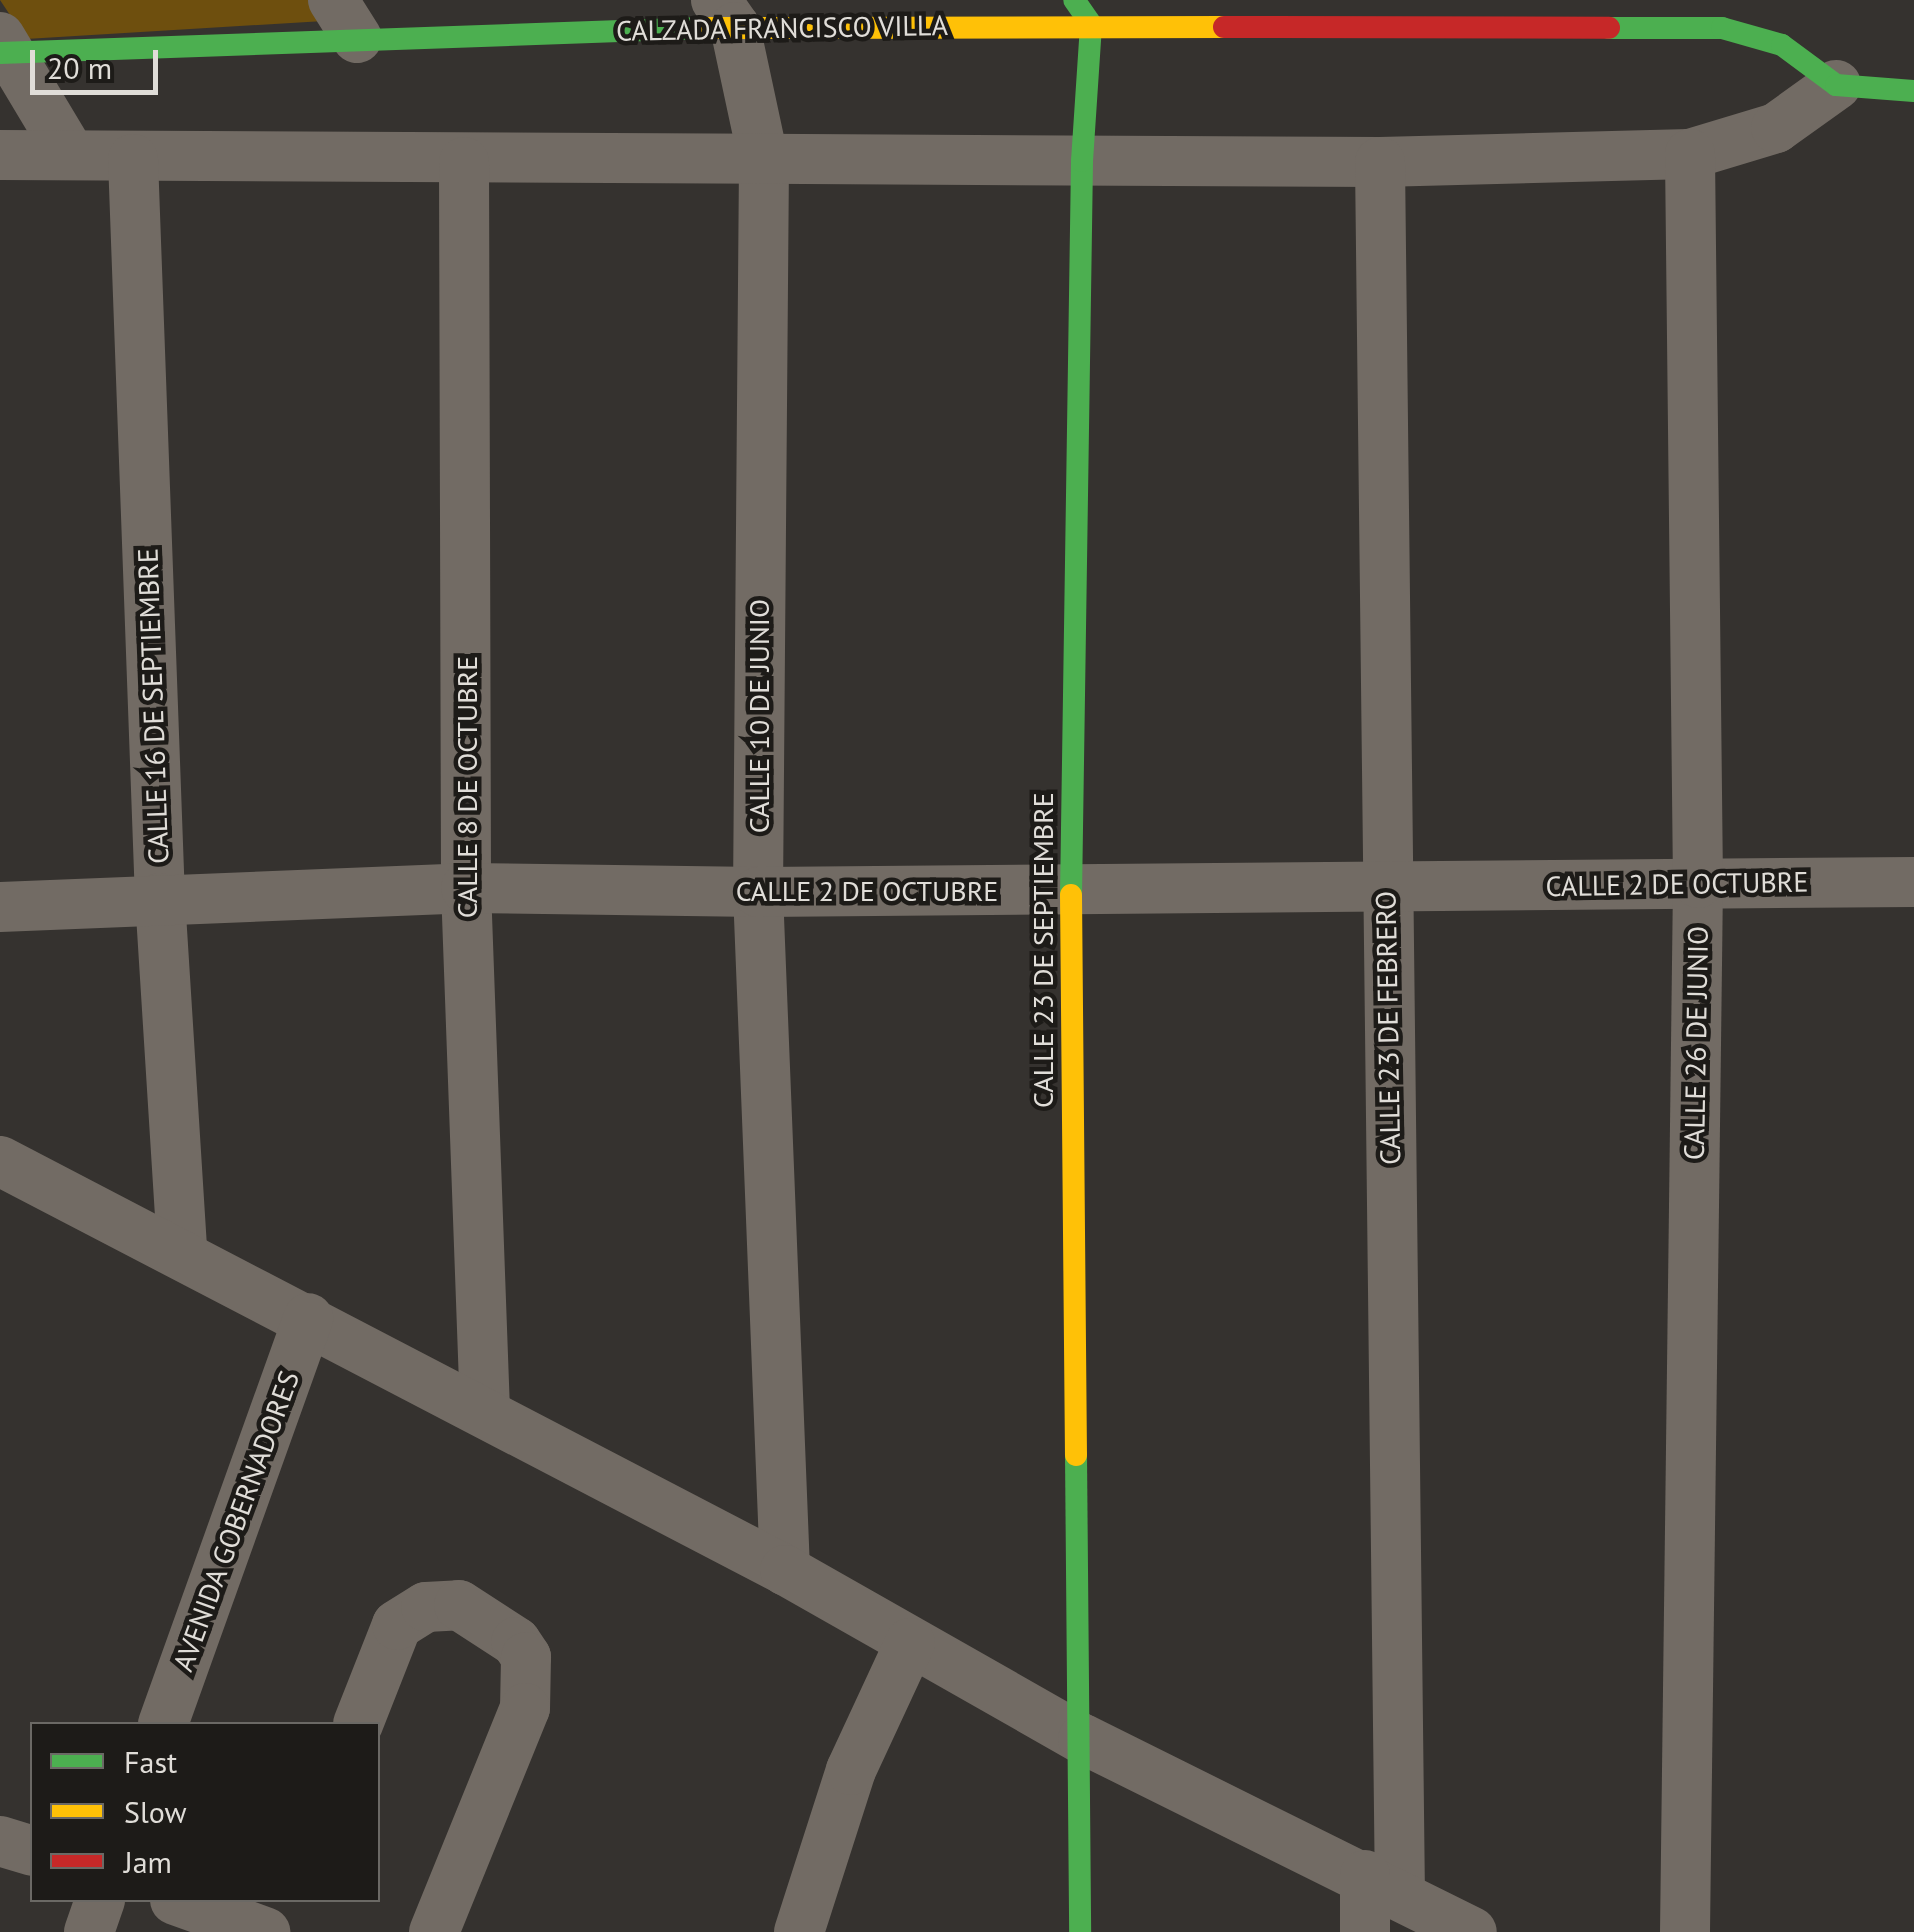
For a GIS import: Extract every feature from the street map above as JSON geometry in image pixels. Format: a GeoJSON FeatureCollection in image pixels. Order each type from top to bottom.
{"type":"FeatureCollection","features":[{"type":"Feature","properties":{"kind":"street"},"geometry":{"type":"LineString","coordinates":[[1074,0],[1091,24]]}},
{"type":"Feature","properties":{"kind":"street","name":"CALZADA FRANCISCO VILLA"},"geometry":{"type":"LineString","coordinates":[[4,48],[345,19],[725,14],[1091,24],[1460,13],[1722,28],[1782,45],[1836,85]]}},
{"type":"Feature","properties":{"kind":"street","name":"CALLE 10 DE JUNIO"},"geometry":{"type":"LineString","coordinates":[[725,14],[764,162],[758,892],[785,1570]]}},
{"type":"Feature","properties":{"kind":"street","name":"CALLE 23 DE SEPTIEMBRE"},"geometry":{"type":"LineString","coordinates":[[1080,1932],[1082,1740],[1071,890],[1082,161],[1091,24]]}},
{"type":"Feature","properties":{"kind":"street"},"geometry":{"type":"LineString","coordinates":[[4,48],[70,154]]}},
{"type":"Feature","properties":{"kind":"street"},"geometry":{"type":"LineString","coordinates":[[0,155],[464,162],[1380,162],[1690,154],[1776,128],[1836,85],[1910,99]]}},
{"type":"Feature","properties":{"kind":"street","name":"CALLE 26 DE JUNIO"},"geometry":{"type":"LineString","coordinates":[[1685,1932],[1698,883],[1690,154]]}},
{"type":"Feature","properties":{"kind":"street","name":"CALLE 16 DE SEPTIEMBRE"},"geometry":{"type":"LineString","coordinates":[[133,159],[160,898],[182,1252]]}},
{"type":"Feature","properties":{"kind":"street","name":"CALLE 8 DE OCTUBRE"},"geometry":{"type":"LineString","coordinates":[[464,162],[466,888],[485,1412]]}},
{"type":"Feature","properties":{"kind":"street","name":"CALLE 23 DE FEBRERO"},"geometry":{"type":"LineString","coordinates":[[1365,1932],[1382,1884],[1386,889],[1380,162]]}},
{"type":"Feature","properties":{"kind":"street","name":"CALLE 2 DE OCTUBRE"},"geometry":{"type":"LineString","coordinates":[[0,906],[466,888],[758,892],[1914,882]]}},
{"type":"Feature","properties":{"kind":"street"},"geometry":{"type":"LineString","coordinates":[[0,1161],[182,1252],[785,1570],[1082,1740],[1382,1884],[1472,1932]]}},
{"type":"Feature","properties":{"kind":"street","name":"AVENIDA GOBERNADORES"},"geometry":{"type":"LineString","coordinates":[[164,1722],[308,1318]]}},
{"type":"Feature","properties":{"kind":"street"},"geometry":{"type":"LineString","coordinates":[[359,1722],[398,1625],[426,1607],[458,1605],[516,1642],[526,1657],[525,1708],[434,1932]]}},
{"type":"Feature","properties":{"kind":"street"},"geometry":{"type":"LineString","coordinates":[[798,1932],[851,1770],[910,1642]]}},
{"type":"Feature","properties":{"kind":"street"},"geometry":{"type":"LineString","coordinates":[[0,1841],[30,1850]]}},
{"type":"Feature","properties":{"kind":"street"},"geometry":{"type":"LineString","coordinates":[[89,1932],[99,1902]]}},
{"type":"Feature","properties":{"kind":"street"},"geometry":{"type":"LineString","coordinates":[[181,1902],[265,1932]]}},
{"type":"Feature","properties":{"kind":"street"},"geometry":{"type":"LineString","coordinates":[[276,1932],[288,1902]]}},
{"type":"Feature","properties":{"kind":"shaded area"},"geometry":{"type":"Polygon","coordinates":[[[0,0],[311,0],[324,21],[26,39],[0,0]]]}},
{"type":"Feature","properties":{"kind":"traffic: fast"},"geometry":{"type":"LineString","coordinates":[[1071,895],[1082,161],[1091,24],[1074,0]]}},
{"type":"Feature","properties":{"kind":"traffic: fast"},"geometry":{"type":"LineString","coordinates":[[0,53],[704,28]]}},
{"type":"Feature","properties":{"kind":"traffic: fast"},"geometry":{"type":"LineString","coordinates":[[1609,28],[1722,28],[1782,45],[1836,85],[1914,91]]}},
{"type":"Feature","properties":{"kind":"traffic: fast"},"geometry":{"type":"LineString","coordinates":[[1076,1455],[1080,1932]]}},
{"type":"Feature","properties":{"kind":"traffic: slow"},"geometry":{"type":"LineString","coordinates":[[704,28],[1224,27]]}},
{"type":"Feature","properties":{"kind":"traffic: slow"},"geometry":{"type":"LineString","coordinates":[[1071,895],[1076,1455]]}},
{"type":"Feature","properties":{"kind":"traffic: jam"},"geometry":{"type":"LineString","coordinates":[[1224,27],[1609,28]]}}]}
